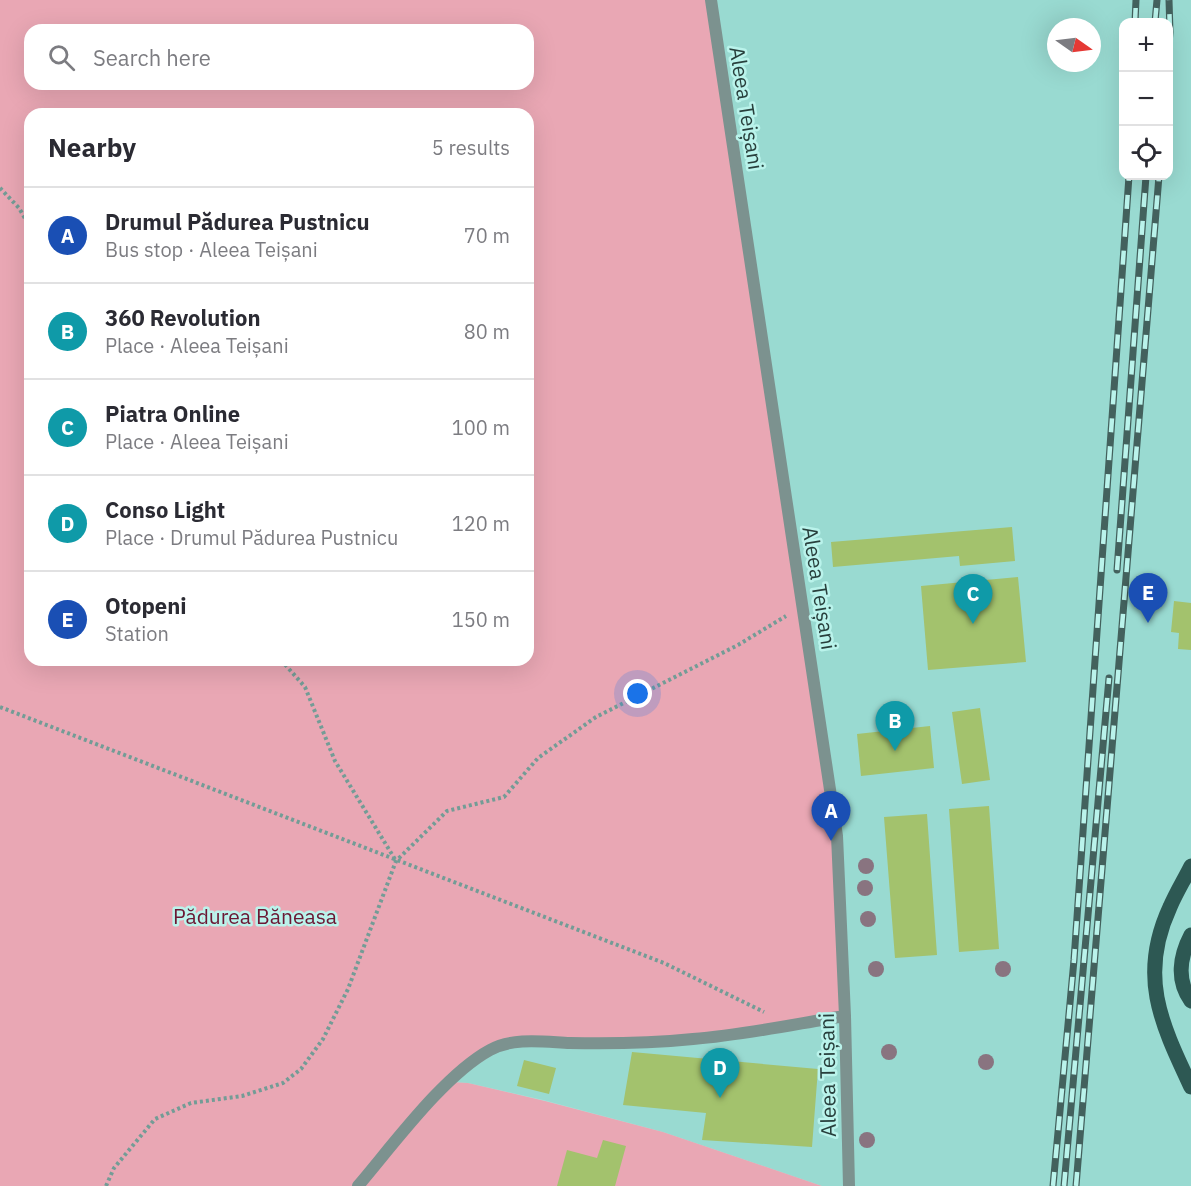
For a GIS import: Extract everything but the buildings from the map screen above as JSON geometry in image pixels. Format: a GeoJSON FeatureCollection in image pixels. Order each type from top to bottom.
{"type":"FeatureCollection","features":[{"type":"Feature","properties":{"kind":"main road"},"geometry":{"type":"LineString","coordinates":[[1191,866],[1169,908],[1158,939],[1154,969],[1156,998],[1166,1034],[1191,1087]]}},
{"type":"Feature","properties":{"kind":"main road"},"geometry":{"type":"LineString","coordinates":[[1191,935],[1180,966],[1182,982],[1191,1001]]}},
{"type":"Feature","properties":{"kind":"street","name":"Aleea Teișani"},"geometry":{"type":"LineString","coordinates":[[711,0],[837,836],[845,1016],[849,1186]]}},
{"type":"Feature","properties":{"kind":"street"},"geometry":{"type":"LineString","coordinates":[[358,1186],[450,1082],[479,1056],[492,1048],[529,1041],[623,1044],[695,1039],[792,1026],[845,1016]]}},
{"type":"Feature","properties":{"kind":"path"},"geometry":{"type":"LineString","coordinates":[[0,188],[24,217]]}},
{"type":"Feature","properties":{"kind":"path"},"geometry":{"type":"LineString","coordinates":[[106,1186],[114,1168],[155,1119],[191,1103],[242,1096],[283,1083],[301,1069],[323,1039],[348,990],[396,861],[447,811],[504,797],[538,758],[596,717],[738,645],[803,606]]}},
{"type":"Feature","properties":{"kind":"path"},"geometry":{"type":"LineString","coordinates":[[286,666],[305,687],[335,761],[396,861]]}},
{"type":"Feature","properties":{"kind":"path"},"geometry":{"type":"LineString","coordinates":[[0,707],[664,963],[792,1026]]}},
{"type":"Feature","properties":{"kind":"shaded area"},"geometry":{"type":"Polygon","coordinates":[[[711,0],[1191,0],[1191,1186],[822,1186],[663,1132],[468,1083],[450,1082],[711,0]]]}},
{"type":"Feature","properties":{"kind":"green space","name":"Pădurea Băneasa"},"geometry":{"type":"Polygon","coordinates":[[[0,0],[711,0],[837,836],[845,1016],[695,1039],[510,1043],[451,1082],[468,1083],[545,1101],[663,1132],[822,1186],[0,1186],[0,0]]]}},
{"type":"Feature","properties":{"kind":"railway"},"geometry":{"type":"LineString","coordinates":[[1135,18],[1136,0]]}},
{"type":"Feature","properties":{"kind":"railway"},"geometry":{"type":"LineString","coordinates":[[1155,18],[1157,0]]}},
{"type":"Feature","properties":{"kind":"railway"},"geometry":{"type":"LineString","coordinates":[[1169,0],[1170,18]]}},
{"type":"Feature","properties":{"kind":"railway"},"geometry":{"type":"LineString","coordinates":[[1053,1186],[1074,960],[1129,180]]}},
{"type":"Feature","properties":{"kind":"railway"},"geometry":{"type":"LineString","coordinates":[[1117,570],[1146,180]]}},
{"type":"Feature","properties":{"kind":"railway"},"geometry":{"type":"LineString","coordinates":[[1076,1186],[1159,180]]}},
{"type":"Feature","properties":{"kind":"railway"},"geometry":{"type":"LineString","coordinates":[[1064,1186],[1109,678]]}},
{"type":"Feature","properties":{"kind":"place","name":"Otopeni"},"geometry":{"type":"Point","coordinates":[1148,623]}},
{"type":"Feature","properties":{"kind":"place","name":"Piatra Online"},"geometry":{"type":"Point","coordinates":[973,624]}},
{"type":"Feature","properties":{"kind":"place","name":"360 Revolution"},"geometry":{"type":"Point","coordinates":[895,751]}},
{"type":"Feature","properties":{"kind":"place","name":"Drumul Pădurea Pustnicu"},"geometry":{"type":"Point","coordinates":[831,841]}},
{"type":"Feature","properties":{"kind":"place","name":"Conso Light"},"geometry":{"type":"Point","coordinates":[720,1098]}}]}
